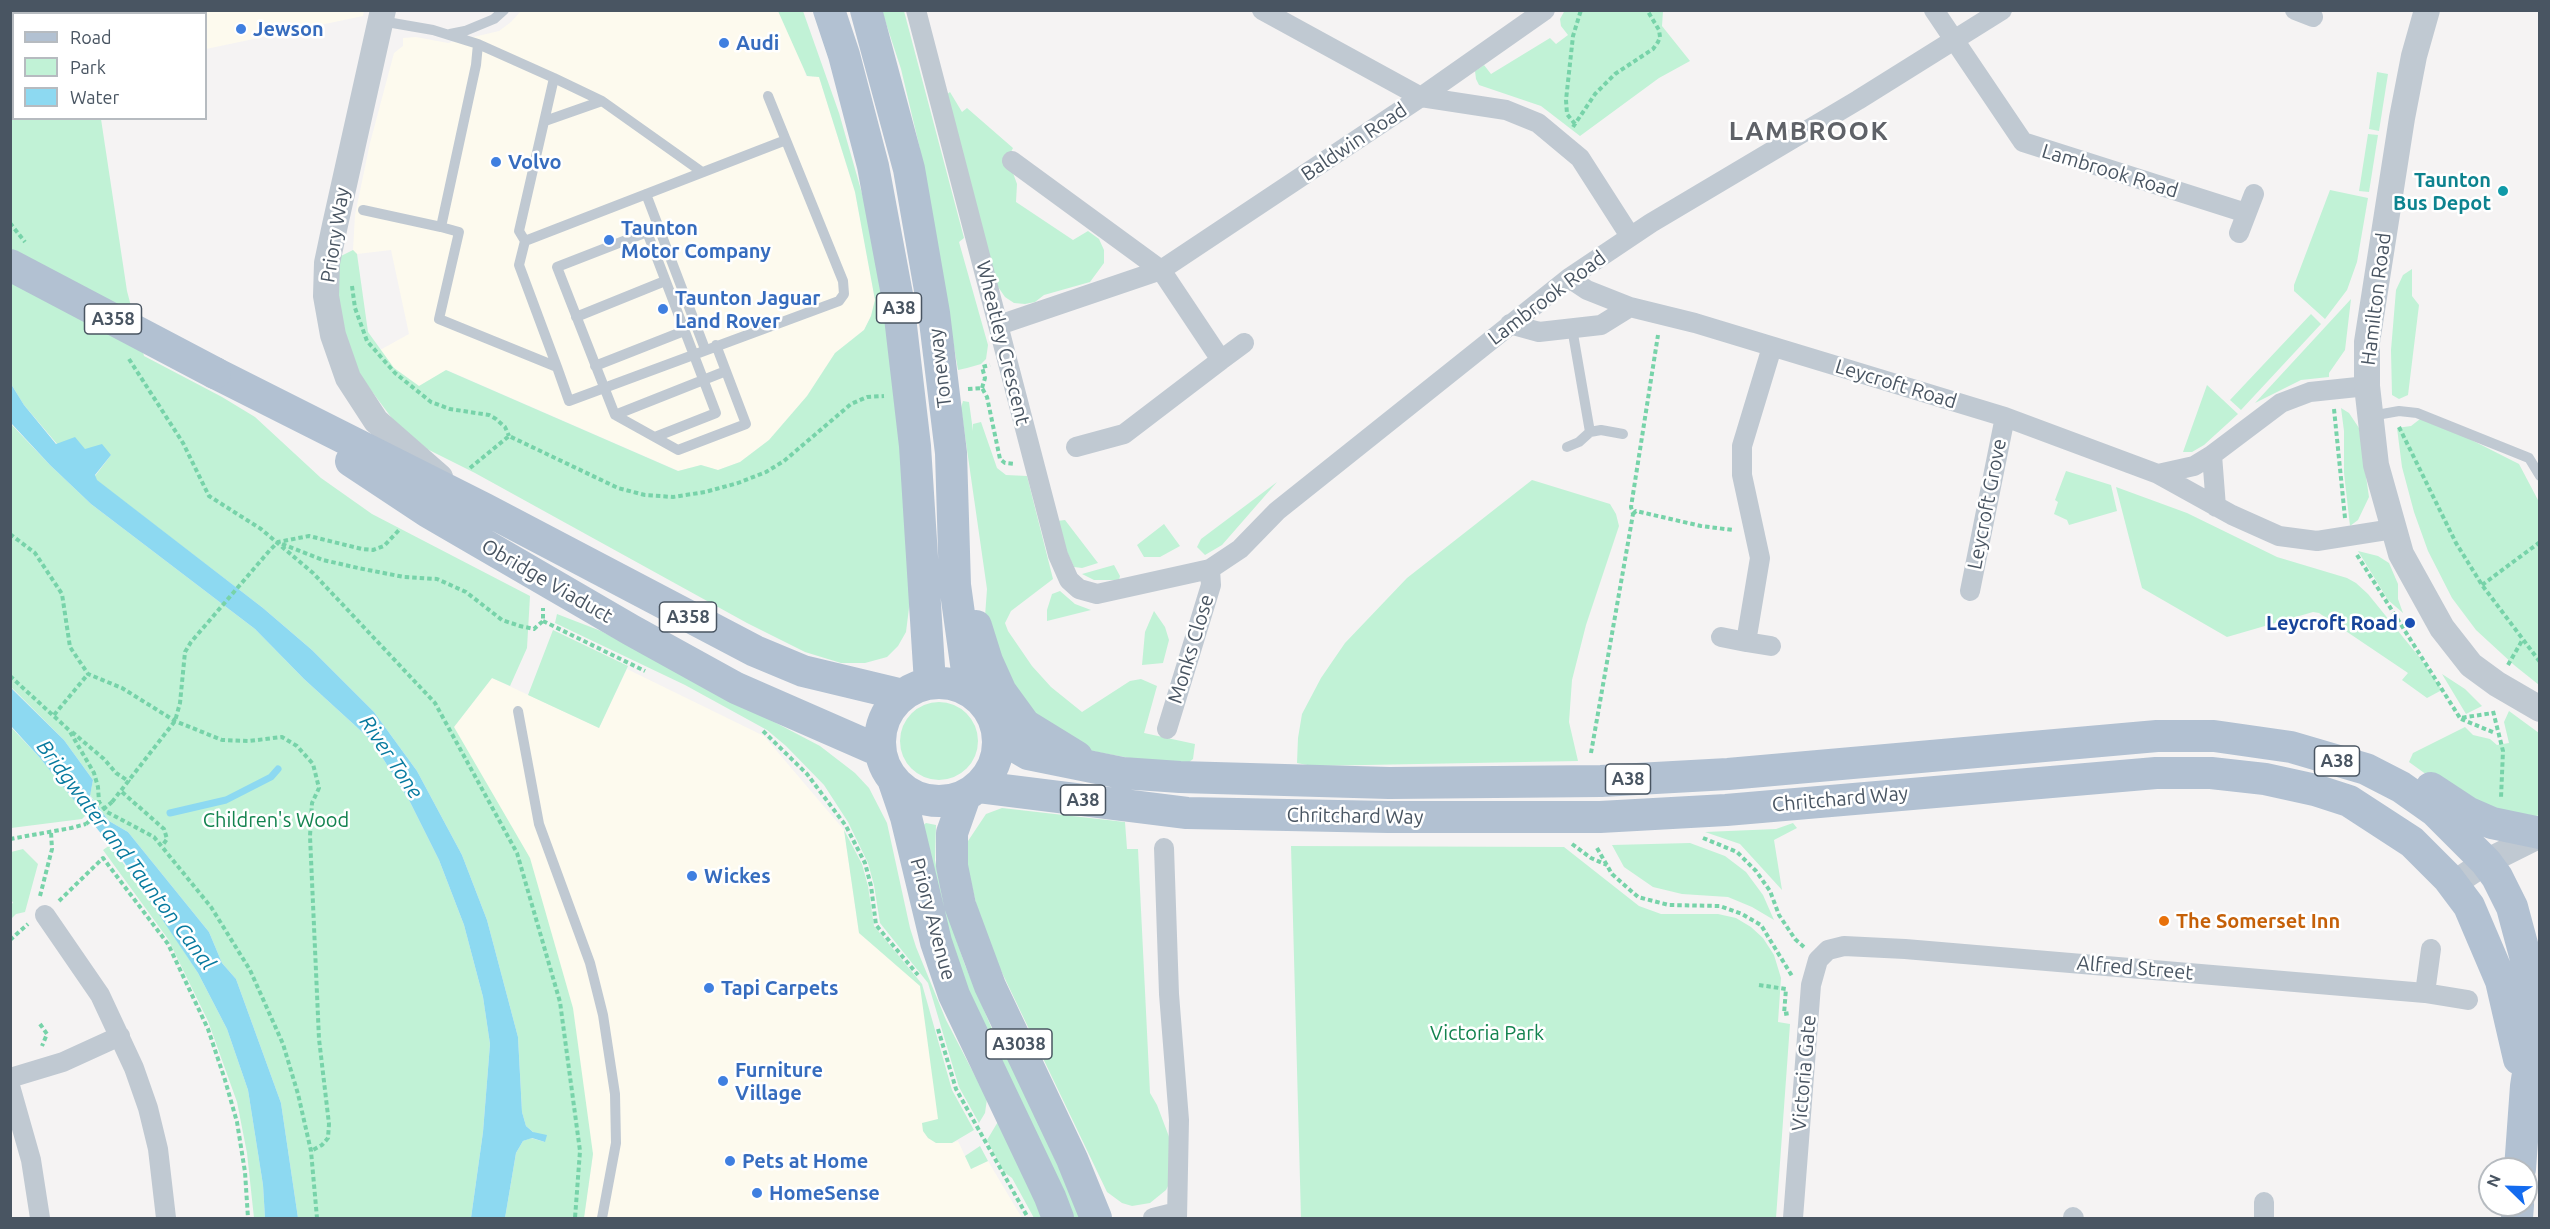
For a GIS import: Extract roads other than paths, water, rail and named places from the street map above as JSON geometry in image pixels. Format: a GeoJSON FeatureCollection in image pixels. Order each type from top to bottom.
{"type":"FeatureCollection","features":[{"type":"Feature","properties":{"kind":"main road","name":"Toneway"},"geometry":{"type":"LineString","coordinates":[[829,10],[844,55],[873,166],[898,300],[915,446],[917,689]]}},
{"type":"Feature","properties":{"kind":"main road","name":"Toneway"},"geometry":{"type":"LineString","coordinates":[[866,10],[909,169],[934,313],[951,453],[955,585],[966,664],[976,695]]}},
{"type":"Feature","properties":{"kind":"main road","name":"Obridge Viaduct"},"geometry":{"type":"LineString","coordinates":[[20,256],[223,377],[428,512],[631,630],[736,688],[880,751]]}},
{"type":"Feature","properties":{"kind":"main road","name":"Obridge Viaduct"},"geometry":{"type":"LineString","coordinates":[[223,377],[485,509],[755,651],[803,672],[917,689]]}},
{"type":"Feature","properties":{"kind":"main road"},"geometry":{"type":"LineString","coordinates":[[951,453],[970,568],[976,626],[987,661],[1001,692],[1025,725],[1097,769]]}},
{"type":"Feature","properties":{"kind":"main road"},"geometry":{"type":"LineString","coordinates":[[880,751],[880,735],[884,720],[892,706],[917,689],[954,685],[976,695]]}},
{"type":"Feature","properties":{"kind":"main road","name":"A38"},"geometry":{"type":"LineString","coordinates":[[880,751],[893,780],[904,791],[918,798],[934,802],[950,801],[972,792],[995,765],[999,737],[996,722],[988,707],[976,695]]}},
{"type":"Feature","properties":{"kind":"main road"},"geometry":{"type":"LineString","coordinates":[[2214,736],[2261,725],[2303,731],[2342,742],[2400,769],[2469,813],[2492,823],[2540,834]]}},
{"type":"Feature","properties":{"kind":"main road","name":"Chritchard Way"},"geometry":{"type":"LineString","coordinates":[[999,737],[1028,754],[1097,769],[1180,777],[1389,783],[1601,781],[1728,774],[2157,736],[2214,736],[2292,747],[2366,769],[2400,787],[2435,811],[2486,862],[2512,907],[2535,960]]}},
{"type":"Feature","properties":{"kind":"main road","name":"Chritchard Way"},"geometry":{"type":"LineString","coordinates":[[972,792],[1187,813],[1388,817],[1600,817],[1726,810],[2116,775],[2211,773],[2265,779],[2315,790],[2349,801],[2412,842],[2453,884],[2469,906],[2501,981],[2526,1086]]}},
{"type":"Feature","properties":{"kind":"main road","name":"Priory Avenue"},"geometry":{"type":"LineString","coordinates":[[893,780],[906,817],[936,942],[954,995],[1012,1114],[1058,1218]]}},
{"type":"Feature","properties":{"kind":"main road","name":"Priory Avenue"},"geometry":{"type":"LineString","coordinates":[[972,792],[952,832],[952,866],[960,905],[990,986],[1072,1159],[1096,1218]]}},
{"type":"Feature","properties":{"kind":"main road","name":"A38"},"geometry":{"type":"LineString","coordinates":[[2521,1157],[2526,1086],[2532,1048],[2535,960]]}},
{"type":"Feature","properties":{"kind":"street"},"geometry":{"type":"LineString","coordinates":[[823,10],[844,55]]}},
{"type":"Feature","properties":{"kind":"street","name":"Wheatley Crescent"},"geometry":{"type":"LineString","coordinates":[[916,10],[1058,555],[1069,580],[1079,590],[1097,594],[1160,580]]}},
{"type":"Feature","properties":{"kind":"street"},"geometry":{"type":"LineString","coordinates":[[1262,10],[1421,97],[1506,110],[1538,123],[1580,158],[1630,236]]}},
{"type":"Feature","properties":{"kind":"street","name":"Baldwin Road"},"geometry":{"type":"LineString","coordinates":[[999,325],[1161,270],[1421,97],[1545,10]]}},
{"type":"Feature","properties":{"kind":"street"},"geometry":{"type":"LineString","coordinates":[[1934,10],[1956,40]]}},
{"type":"Feature","properties":{"kind":"street","name":"Lambrook Road"},"geometry":{"type":"LineString","coordinates":[[1160,580],[1210,569],[1240,549],[1277,511],[1510,324],[1569,278],[1630,236],[2002,10]]}},
{"type":"Feature","properties":{"kind":"street","name":"Hamilton Road"},"geometry":{"type":"LineString","coordinates":[[2427,10],[2414,56],[2404,108],[2367,342],[2367,386],[2381,414],[2376,465],[2401,554],[2442,628],[2471,665],[2497,684],[2540,709]]}},
{"type":"Feature","properties":{"kind":"street","name":"Priory Way"},"geometry":{"type":"LineString","coordinates":[[382,16],[351,142],[327,264],[326,296],[333,335],[348,378],[376,421],[425,466],[485,509]]}},
{"type":"Feature","properties":{"kind":"street","name":"Lambrook Road"},"geometry":{"type":"LineString","coordinates":[[1956,40],[2023,142],[2246,213]]}},
{"type":"Feature","properties":{"kind":"street"},"geometry":{"type":"LineString","coordinates":[[1012,161],[1161,270],[1221,360]]}},
{"type":"Feature","properties":{"kind":"street"},"geometry":{"type":"LineString","coordinates":[[2239,233],[2254,194]]}},
{"type":"Feature","properties":{"kind":"street","name":"Leycroft Road"},"geometry":{"type":"LineString","coordinates":[[1569,278],[1587,290],[1630,307],[1661,314],[2005,417],[2158,474],[2216,507],[2279,536],[2317,541],[2393,529]]}},
{"type":"Feature","properties":{"kind":"street"},"geometry":{"type":"LineString","coordinates":[[1510,324],[1539,332],[1601,325],[1630,307]]}},
{"type":"Feature","properties":{"kind":"street"},"geometry":{"type":"LineString","coordinates":[[1076,447],[1124,434],[1244,343]]}},
{"type":"Feature","properties":{"kind":"street"},"geometry":{"type":"LineString","coordinates":[[1746,642],[1760,558],[1742,475],[1742,446],[1772,347]]}},
{"type":"Feature","properties":{"kind":"street"},"geometry":{"type":"LineString","coordinates":[[2158,474],[2194,466],[2281,403],[2310,392],[2367,386]]}},
{"type":"Feature","properties":{"kind":"street","name":"Leycroft Grove"},"geometry":{"type":"LineString","coordinates":[[1970,591],[2005,417]]}},
{"type":"Feature","properties":{"kind":"street"},"geometry":{"type":"LineString","coordinates":[[2212,455],[2216,507]]}},
{"type":"Feature","properties":{"kind":"street","name":"Monks Close"},"geometry":{"type":"LineString","coordinates":[[1167,729],[1211,585],[1210,569]]}},
{"type":"Feature","properties":{"kind":"street"},"geometry":{"type":"LineString","coordinates":[[1720,637],[1771,646]]}},
{"type":"Feature","properties":{"kind":"street"},"geometry":{"type":"LineString","coordinates":[[2453,884],[2486,862],[2540,834]]}},
{"type":"Feature","properties":{"kind":"street"},"geometry":{"type":"LineString","coordinates":[[1153,1218],[1177,1215],[1179,1120],[1169,994],[1164,848]]}},
{"type":"Feature","properties":{"kind":"street"},"geometry":{"type":"LineString","coordinates":[[40,914],[100,995],[120,1036],[148,1108],[159,1160],[166,1218]]}},
{"type":"Feature","properties":{"kind":"street","name":"Victoria Gate"},"geometry":{"type":"LineString","coordinates":[[1793,1218],[1811,985],[1818,960],[1828,950],[1844,946]]}},
{"type":"Feature","properties":{"kind":"street","name":"Alfred Street"},"geometry":{"type":"LineString","coordinates":[[1844,946],[2084,963],[2425,993],[2468,1000]]}},
{"type":"Feature","properties":{"kind":"street"},"geometry":{"type":"LineString","coordinates":[[2425,993],[2431,949]]}},
{"type":"Feature","properties":{"kind":"street"},"geometry":{"type":"LineString","coordinates":[[10,1078],[63,1062],[120,1036]]}},
{"type":"Feature","properties":{"kind":"street"},"geometry":{"type":"LineString","coordinates":[[10,1086],[31,1160],[40,1218]]}},
{"type":"Feature","properties":{"kind":"lane"},"geometry":{"type":"LineString","coordinates":[[447,35],[465,31],[494,19],[504,10]]}},
{"type":"Feature","properties":{"kind":"lane"},"geometry":{"type":"LineString","coordinates":[[382,16],[478,44],[602,101],[702,172]]}},
{"type":"Feature","properties":{"kind":"lane"},"geometry":{"type":"LineString","coordinates":[[441,227],[476,65],[478,44]]}},
{"type":"Feature","properties":{"kind":"lane"},"geometry":{"type":"LineString","coordinates":[[554,78],[519,231],[525,241],[519,265],[569,401],[839,301],[844,294],[843,281],[768,96]]}},
{"type":"Feature","properties":{"kind":"lane"},"geometry":{"type":"LineString","coordinates":[[545,121],[602,101]]}},
{"type":"Feature","properties":{"kind":"lane"},"geometry":{"type":"LineString","coordinates":[[525,241],[786,140]]}},
{"type":"Feature","properties":{"kind":"lane"},"geometry":{"type":"LineString","coordinates":[[646,194],[746,424],[678,450],[615,415],[557,267],[647,232],[716,413],[655,437]]}},
{"type":"Feature","properties":{"kind":"lane"},"geometry":{"type":"LineString","coordinates":[[363,210],[459,232],[439,319],[557,367]]}},
{"type":"Feature","properties":{"kind":"lane"},"geometry":{"type":"LineString","coordinates":[[576,317],[666,281]]}},
{"type":"Feature","properties":{"kind":"lane"},"geometry":{"type":"LineString","coordinates":[[1572,328],[1590,432]]}},
{"type":"Feature","properties":{"kind":"lane"},"geometry":{"type":"LineString","coordinates":[[595,366],[684,331]]}},
{"type":"Feature","properties":{"kind":"lane"},"geometry":{"type":"LineString","coordinates":[[615,415],[726,371]]}},
{"type":"Feature","properties":{"kind":"lane"},"geometry":{"type":"LineString","coordinates":[[2381,414],[2417,413],[2529,458],[2540,476]]}},
{"type":"Feature","properties":{"kind":"lane"},"geometry":{"type":"LineString","coordinates":[[1567,447],[1579,442],[1590,432],[1601,430],[1623,434]]}},
{"type":"Feature","properties":{"kind":"lane"},"geometry":{"type":"LineString","coordinates":[[518,711],[539,824],[590,963],[603,1015],[615,1094],[616,1143],[602,1218]]}},
{"type":"Feature","properties":{"kind":"water","name":"River Tone"},"geometry":{"type":"Polygon","coordinates":[[[11,384],[24,405],[56,444],[75,437],[85,449],[102,444],[111,455],[95,475],[97,480],[263,608],[312,650],[374,712],[417,771],[462,855],[487,920],[518,1037],[522,1112],[526,1126],[533,1132],[547,1135],[545,1142],[532,1138],[523,1141],[516,1153],[505,1218],[471,1218],[483,1132],[490,1044],[483,997],[464,925],[439,860],[409,800],[372,741],[304,679],[255,629],[91,504],[50,465],[11,423],[11,384]]]}},
{"type":"Feature","properties":{"kind":"water","name":"Bridgwater and Taunton Canal"},"geometry":{"type":"Polygon","coordinates":[[[10,687],[64,740],[93,780],[90,796],[109,821],[128,832],[209,932],[222,963],[236,979],[281,1103],[298,1218],[265,1218],[263,1185],[248,1090],[227,1029],[198,973],[124,862],[40,758],[11,726],[10,687]]]}},
{"type":"Feature","properties":{"kind":"waterway"},"geometry":{"type":"LineString","coordinates":[[170,813],[226,800],[271,777],[278,769]]}},
{"type":"Feature","properties":{"kind":"place","name":"Jewson"},"geometry":{"type":"Point","coordinates":[241,29]}},
{"type":"Feature","properties":{"kind":"place","name":"Audi"},"geometry":{"type":"Point","coordinates":[724,43]}},
{"type":"Feature","properties":{"kind":"place","name":"Volvo"},"geometry":{"type":"Point","coordinates":[496,162]}},
{"type":"Feature","properties":{"kind":"place","name":"Taunton Bus Depot"},"geometry":{"type":"Point","coordinates":[2503,191]}},
{"type":"Feature","properties":{"kind":"place","name":"Taunton Motor Company"},"geometry":{"type":"Point","coordinates":[609,240]}},
{"type":"Feature","properties":{"kind":"place","name":"Taunton Jaguar Land Rover"},"geometry":{"type":"Point","coordinates":[663,309]}},
{"type":"Feature","properties":{"kind":"place","name":"Leycroft Road"},"geometry":{"type":"Point","coordinates":[2410,623]}},
{"type":"Feature","properties":{"kind":"place","name":"Wickes"},"geometry":{"type":"Point","coordinates":[692,876]}},
{"type":"Feature","properties":{"kind":"place","name":"The Somerset Inn"},"geometry":{"type":"Point","coordinates":[2164,921]}},
{"type":"Feature","properties":{"kind":"place","name":"Tapi Carpets"},"geometry":{"type":"Point","coordinates":[709,988]}},
{"type":"Feature","properties":{"kind":"place","name":"Furniture Village"},"geometry":{"type":"Point","coordinates":[723,1081]}},
{"type":"Feature","properties":{"kind":"place","name":"Pets at Home"},"geometry":{"type":"Point","coordinates":[730,1161]}},
{"type":"Feature","properties":{"kind":"place","name":"HomeSense"},"geometry":{"type":"Point","coordinates":[757,1193]}},
{"type":"Feature","properties":{"kind":"district","name":"LAMBROOK"},"geometry":{"type":"Point","coordinates":[1809,131]}},
{"type":"Feature","properties":{"kind":"park label","name":"Children's Wood"},"geometry":{"type":"Point","coordinates":[276,820]}},
{"type":"Feature","properties":{"kind":"park label","name":"Victoria Park"},"geometry":{"type":"Point","coordinates":[1487,1033]}}]}
